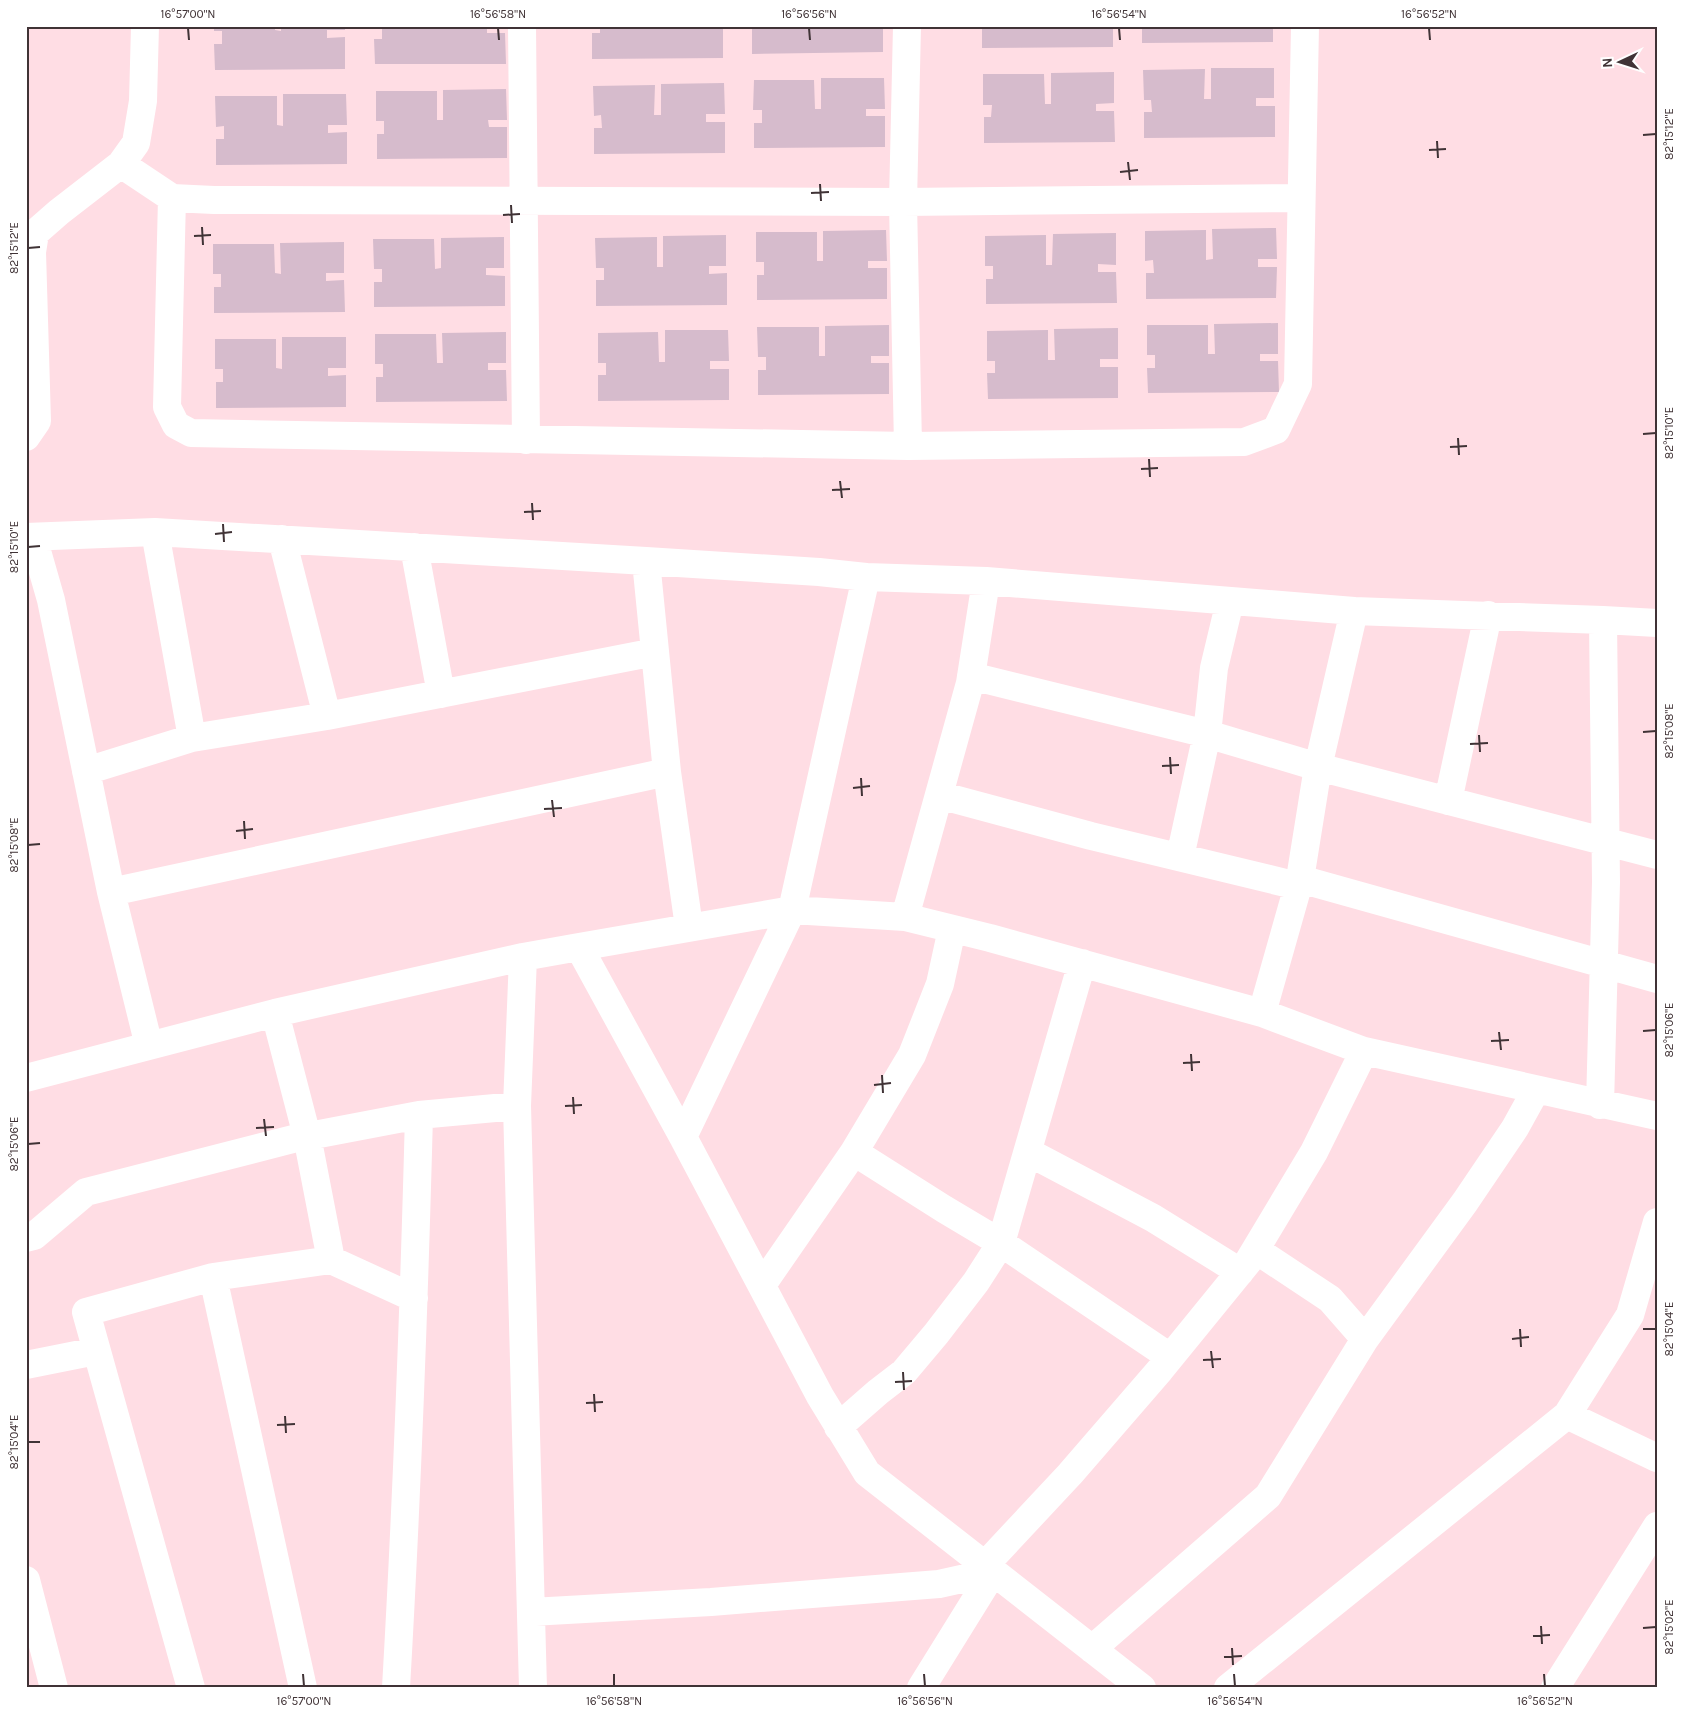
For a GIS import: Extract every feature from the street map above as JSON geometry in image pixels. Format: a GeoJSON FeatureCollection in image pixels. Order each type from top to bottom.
{"type":"FeatureCollection","features":[{"type":"Feature","properties":{"kind":"street"},"geometry":{"type":"LineString","coordinates":[[26,437],[38,421],[32,252],[35,233],[121,164],[136,143],[143,101],[144,26]]}},
{"type":"Feature","properties":{"kind":"street"},"geometry":{"type":"LineString","coordinates":[[522,26],[526,440]]}},
{"type":"Feature","properties":{"kind":"street"},"geometry":{"type":"LineString","coordinates":[[907,26],[903,202],[908,446]]}},
{"type":"Feature","properties":{"kind":"street"},"geometry":{"type":"LineString","coordinates":[[172,198],[167,407],[176,425],[191,433],[908,446],[1244,442],[1276,430],[1298,384],[1305,26]]}},
{"type":"Feature","properties":{"kind":"street"},"geometry":{"type":"LineString","coordinates":[[121,164],[172,198],[214,200],[903,202],[1301,198]]}},
{"type":"Feature","properties":{"kind":"street"},"geometry":{"type":"LineString","coordinates":[[155,532],[192,738]]}},
{"type":"Feature","properties":{"kind":"street"},"geometry":{"type":"LineString","coordinates":[[149,1046],[111,892],[51,600],[30,537],[155,532],[646,561],[819,572],[866,577],[986,581],[1354,611],[1657,623]]}},
{"type":"Feature","properties":{"kind":"street"},"geometry":{"type":"LineString","coordinates":[[282,540],[327,716]]}},
{"type":"Feature","properties":{"kind":"street"},"geometry":{"type":"LineString","coordinates":[[414,547],[441,694]]}},
{"type":"Feature","properties":{"kind":"street"},"geometry":{"type":"LineString","coordinates":[[646,561],[667,772],[689,927]]}},
{"type":"Feature","properties":{"kind":"street"},"geometry":{"type":"LineString","coordinates":[[683,1137],[792,910],[866,577]]}},
{"type":"Feature","properties":{"kind":"street"},"geometry":{"type":"LineString","coordinates":[[905,917],[971,676],[986,581]]}},
{"type":"Feature","properties":{"kind":"street"},"geometry":{"type":"LineString","coordinates":[[1180,857],[1207,734],[1214,668],[1230,601]]}},
{"type":"Feature","properties":{"kind":"street"},"geometry":{"type":"LineString","coordinates":[[1262,1013],[1299,882],[1318,767],[1354,611]]}},
{"type":"Feature","properties":{"kind":"street"},"geometry":{"type":"LineString","coordinates":[[1448,801],[1488,615]]}},
{"type":"Feature","properties":{"kind":"street"},"geometry":{"type":"LineString","coordinates":[[1600,1105],[1606,842],[1603,620]]}},
{"type":"Feature","properties":{"kind":"street"},"geometry":{"type":"LineString","coordinates":[[86,771],[192,738],[327,716],[655,652]]}},
{"type":"Feature","properties":{"kind":"street"},"geometry":{"type":"LineString","coordinates":[[971,676],[1207,734],[1318,767],[1657,855]]}},
{"type":"Feature","properties":{"kind":"street"},"geometry":{"type":"LineString","coordinates":[[111,892],[667,772]]}},
{"type":"Feature","properties":{"kind":"street"},"geometry":{"type":"LineString","coordinates":[[939,795],[1091,836],[1299,882],[1604,963],[1657,979]]}},
{"type":"Feature","properties":{"kind":"street"},"geometry":{"type":"LineString","coordinates":[[28,1070],[149,1046],[276,1013],[523,957],[792,910],[905,917],[1262,1013],[1364,1051],[1600,1105],[1657,1116]]}},
{"type":"Feature","properties":{"kind":"street"},"geometry":{"type":"LineString","coordinates":[[762,1285],[854,1152],[912,1056],[940,984],[952,929]]}},
{"type":"Feature","properties":{"kind":"street"},"geometry":{"type":"LineString","coordinates":[[579,946],[683,1137],[820,1396],[867,1472],[1142,1688]]}},
{"type":"Feature","properties":{"kind":"street"},"geometry":{"type":"LineString","coordinates":[[523,957],[517,1106],[533,1688]]}},
{"type":"Feature","properties":{"kind":"street"},"geometry":{"type":"LineString","coordinates":[[838,1427],[904,1372],[970,1290],[1001,1243],[1082,964]]}},
{"type":"Feature","properties":{"kind":"street"},"geometry":{"type":"LineString","coordinates":[[276,1013],[307,1136],[331,1260]]}},
{"type":"Feature","properties":{"kind":"street"},"geometry":{"type":"LineString","coordinates":[[921,1688],[989,1569],[1170,1357],[1256,1250],[1314,1152],[1364,1051]]}},
{"type":"Feature","properties":{"kind":"street"},"geometry":{"type":"LineString","coordinates":[[1092,1649],[1268,1496],[1365,1339],[1465,1202],[1515,1128],[1536,1090]]}},
{"type":"Feature","properties":{"kind":"street"},"geometry":{"type":"LineString","coordinates":[[26,1238],[34,1236],[86,1192],[307,1136],[420,1115],[517,1106]]}},
{"type":"Feature","properties":{"kind":"street"},"geometry":{"type":"LineString","coordinates":[[396,1688],[405,1525],[420,1115]]}},
{"type":"Feature","properties":{"kind":"street"},"geometry":{"type":"LineString","coordinates":[[854,1152],[1001,1243],[1170,1357]]}},
{"type":"Feature","properties":{"kind":"street"},"geometry":{"type":"LineString","coordinates":[[1028,1152],[1153,1218],[1240,1272]]}},
{"type":"Feature","properties":{"kind":"street"},"geometry":{"type":"LineString","coordinates":[[1228,1688],[1567,1415],[1630,1315],[1657,1222]]}},
{"type":"Feature","properties":{"kind":"street"},"geometry":{"type":"LineString","coordinates":[[1256,1250],[1330,1299],[1365,1339]]}},
{"type":"Feature","properties":{"kind":"street"},"geometry":{"type":"LineString","coordinates":[[190,1688],[86,1312],[213,1277],[331,1260],[414,1298]]}},
{"type":"Feature","properties":{"kind":"street"},"geometry":{"type":"LineString","coordinates":[[213,1277],[303,1688]]}},
{"type":"Feature","properties":{"kind":"street"},"geometry":{"type":"LineString","coordinates":[[26,1365],[96,1351]]}},
{"type":"Feature","properties":{"kind":"street"},"geometry":{"type":"LineString","coordinates":[[1567,1415],[1657,1458]]}},
{"type":"Feature","properties":{"kind":"street"},"geometry":{"type":"LineString","coordinates":[[1554,1688],[1657,1526]]}},
{"type":"Feature","properties":{"kind":"street"},"geometry":{"type":"LineString","coordinates":[[531,1612],[711,1602],[929,1585],[989,1569]]}},
{"type":"Feature","properties":{"kind":"street"},"geometry":{"type":"LineString","coordinates":[[26,1580],[54,1688]]}},
{"type":"Feature","properties":{"kind":"building"},"geometry":{"type":"Polygon","coordinates":[[[214,26],[275,26],[275,30],[281,31],[281,26],[345,26],[345,30],[327,30],[327,38],[345,37],[345,69],[215,70],[214,44],[222,44],[222,31],[214,31],[214,26]]]}},
{"type":"Feature","properties":{"kind":"building"},"geometry":{"type":"Polygon","coordinates":[[[382,26],[487,26],[487,33],[505,33],[506,64],[375,64],[374,39],[382,39],[382,26]]]}},
{"type":"Feature","properties":{"kind":"building"},"geometry":{"type":"Polygon","coordinates":[[[600,26],[723,27],[723,58],[592,59],[592,33],[600,33],[600,26]]]}},
{"type":"Feature","properties":{"kind":"building"},"geometry":{"type":"Polygon","coordinates":[[[760,26],[883,26],[883,52],[752,54],[752,28],[760,28],[760,26]]]}},
{"type":"Feature","properties":{"kind":"building"},"geometry":{"type":"Polygon","coordinates":[[[982,26],[1113,26],[1113,47],[982,48],[982,26]]]}},
{"type":"Feature","properties":{"kind":"building"},"geometry":{"type":"Polygon","coordinates":[[[1142,26],[1273,26],[1273,42],[1142,43],[1142,26]]]}},
{"type":"Feature","properties":{"kind":"building"},"geometry":{"type":"Polygon","coordinates":[[[1211,68],[1274,68],[1274,98],[1256,98],[1256,106],[1275,106],[1275,137],[1144,138],[1144,112],[1152,112],[1151,100],[1144,100],[1143,70],[1205,69],[1204,99],[1211,99],[1211,68]]]}},
{"type":"Feature","properties":{"kind":"building"},"geometry":{"type":"Polygon","coordinates":[[[1114,72],[1114,103],[1096,104],[1096,111],[1114,111],[1115,142],[984,143],[984,117],[991,117],[992,105],[983,105],[983,74],[1044,74],[1045,104],[1051,104],[1051,73],[1114,72]]]}},
{"type":"Feature","properties":{"kind":"building"},"geometry":{"type":"Polygon","coordinates":[[[821,78],[884,78],[885,109],[866,109],[866,116],[885,116],[885,147],[754,148],[754,123],[762,123],[762,110],[753,110],[754,80],[814,80],[815,109],[821,109],[821,78]]]}},
{"type":"Feature","properties":{"kind":"building"},"geometry":{"type":"Polygon","coordinates":[[[724,83],[725,114],[706,114],[706,122],[725,122],[725,153],[594,154],[594,128],[602,128],[601,115],[594,116],[593,86],[655,85],[654,115],[661,115],[661,84],[724,83]]]}},
{"type":"Feature","properties":{"kind":"building"},"geometry":{"type":"Polygon","coordinates":[[[506,89],[507,120],[488,120],[489,127],[507,127],[507,158],[377,159],[377,134],[384,134],[384,121],[376,121],[376,91],[437,91],[437,120],[443,120],[443,90],[506,89]]]}},
{"type":"Feature","properties":{"kind":"building"},"geometry":{"type":"Polygon","coordinates":[[[283,94],[346,94],[347,125],[328,125],[328,133],[347,132],[347,164],[216,165],[216,139],[224,139],[224,126],[216,127],[215,96],[277,96],[277,125],[283,126],[283,94]]]}},
{"type":"Feature","properties":{"kind":"building"},"geometry":{"type":"Polygon","coordinates":[[[1276,228],[1277,259],[1258,259],[1258,267],[1277,267],[1276,298],[1146,299],[1146,273],[1154,273],[1153,260],[1145,261],[1145,231],[1206,230],[1206,260],[1213,259],[1212,229],[1276,228]]]}},
{"type":"Feature","properties":{"kind":"building"},"geometry":{"type":"Polygon","coordinates":[[[886,230],[887,261],[868,261],[868,268],[887,268],[887,299],[757,300],[757,275],[764,275],[764,262],[756,262],[756,232],[817,232],[817,261],[823,261],[823,231],[886,230]]]}},
{"type":"Feature","properties":{"kind":"building"},"geometry":{"type":"Polygon","coordinates":[[[1116,233],[1116,265],[1098,264],[1098,272],[1116,272],[1117,303],[986,304],[986,279],[993,279],[993,266],[985,266],[985,236],[1046,235],[1046,265],[1052,265],[1053,234],[1116,233]]]}},
{"type":"Feature","properties":{"kind":"building"},"geometry":{"type":"Polygon","coordinates":[[[726,235],[726,266],[709,266],[709,274],[727,273],[727,305],[596,306],[596,280],[604,280],[604,268],[596,268],[595,238],[657,237],[657,267],[663,267],[663,236],[726,235]]]}},
{"type":"Feature","properties":{"kind":"building"},"geometry":{"type":"Polygon","coordinates":[[[504,237],[504,268],[486,268],[486,275],[505,276],[505,306],[374,307],[374,282],[382,282],[382,269],[374,269],[373,239],[434,239],[435,269],[441,268],[441,238],[504,237]]]}},
{"type":"Feature","properties":{"kind":"building"},"geometry":{"type":"Polygon","coordinates":[[[344,242],[344,273],[326,273],[326,281],[344,280],[345,312],[214,313],[214,287],[221,287],[221,274],[213,274],[213,244],[274,244],[275,273],[281,274],[280,243],[344,242]]]}},
{"type":"Feature","properties":{"kind":"building"},"geometry":{"type":"Polygon","coordinates":[[[1278,323],[1278,354],[1260,354],[1260,361],[1278,361],[1279,392],[1148,393],[1147,368],[1155,368],[1155,355],[1147,355],[1147,325],[1208,325],[1208,354],[1215,354],[1214,324],[1278,323]]]}},
{"type":"Feature","properties":{"kind":"building"},"geometry":{"type":"Polygon","coordinates":[[[889,325],[889,356],[871,356],[871,363],[889,363],[889,394],[758,395],[758,370],[766,370],[766,357],[758,357],[757,327],[819,327],[819,356],[825,356],[825,326],[889,325]]]}},
{"type":"Feature","properties":{"kind":"building"},"geometry":{"type":"Polygon","coordinates":[[[1118,328],[1118,359],[1100,359],[1100,367],[1118,367],[1118,398],[988,399],[987,373],[995,373],[995,361],[987,361],[987,331],[1048,330],[1048,360],[1055,360],[1054,329],[1118,328]]]}},
{"type":"Feature","properties":{"kind":"building"},"geometry":{"type":"Polygon","coordinates":[[[665,330],[728,330],[729,361],[710,361],[710,369],[729,369],[729,400],[598,401],[598,375],[606,375],[606,363],[598,363],[598,333],[658,332],[659,362],[665,362],[665,330]]]}},
{"type":"Feature","properties":{"kind":"building"},"geometry":{"type":"Polygon","coordinates":[[[506,332],[506,363],[488,363],[488,370],[506,370],[507,401],[376,402],[376,377],[383,377],[383,364],[375,364],[375,334],[436,334],[437,363],[443,363],[442,333],[506,332]]]}},
{"type":"Feature","properties":{"kind":"building"},"geometry":{"type":"Polygon","coordinates":[[[282,337],[346,337],[346,368],[328,368],[328,376],[346,375],[346,407],[216,408],[216,382],[223,382],[223,369],[215,369],[215,339],[276,339],[276,368],[282,369],[282,337]]]}}]}
